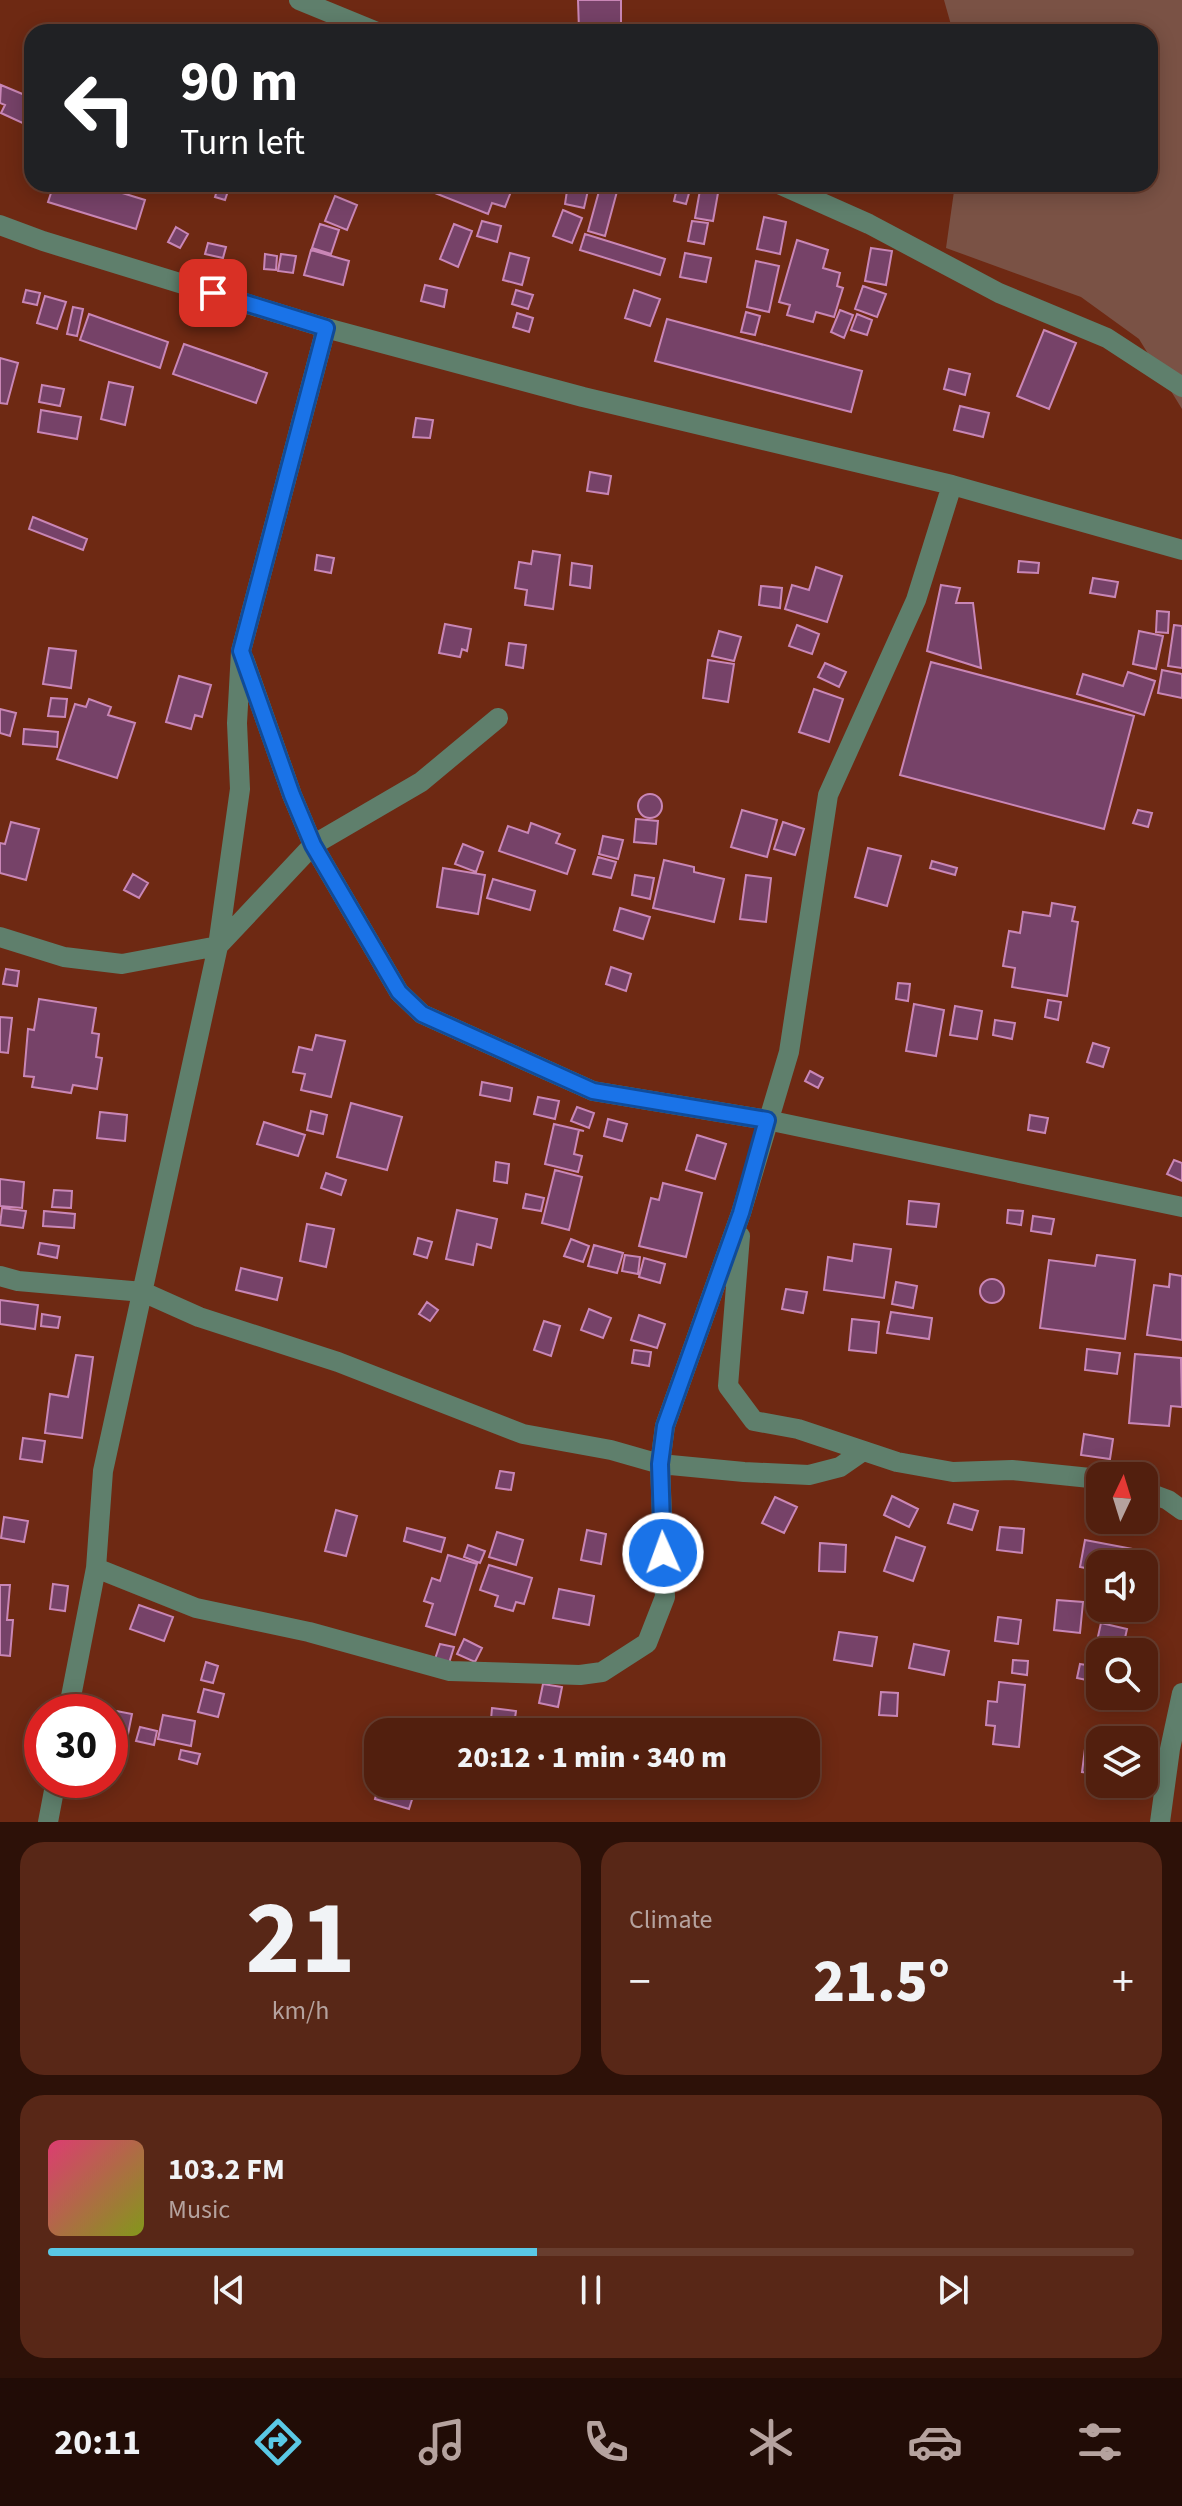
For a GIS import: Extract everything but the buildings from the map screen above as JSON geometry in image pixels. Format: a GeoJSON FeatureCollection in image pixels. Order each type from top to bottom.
{"type":"FeatureCollection","features":[{"type":"Feature","properties":{"kind":"street"},"geometry":{"type":"LineString","coordinates":[[299,0],[358,24]]}},
{"type":"Feature","properties":{"kind":"street"},"geometry":{"type":"LineString","coordinates":[[797,192],[869,224],[999,293],[1107,338],[1182,387]]}},
{"type":"Feature","properties":{"kind":"street"},"geometry":{"type":"LineString","coordinates":[[0,225],[326,328],[583,397],[952,485],[1182,550]]}},
{"type":"Feature","properties":{"kind":"street"},"geometry":{"type":"LineString","coordinates":[[72,1694],[96,1568],[103,1471],[218,946],[240,789],[237,723],[241,651],[326,328]]}},
{"type":"Feature","properties":{"kind":"street"},"geometry":{"type":"LineString","coordinates":[[96,1568],[196,1608],[309,1632],[450,1671],[580,1675],[602,1672],[647,1643],[665,1597],[660,1464],[665,1426],[741,1213],[789,1052],[828,795],[916,600],[952,485]]}},
{"type":"Feature","properties":{"kind":"street"},"geometry":{"type":"LineString","coordinates":[[241,651],[313,845],[399,992],[422,1014],[593,1091],[767,1120],[1182,1207]]}},
{"type":"Feature","properties":{"kind":"street"},"geometry":{"type":"LineString","coordinates":[[0,937],[64,957],[122,964],[218,946],[313,845],[421,782],[498,718]]}},
{"type":"Feature","properties":{"kind":"street"},"geometry":{"type":"LineString","coordinates":[[741,1213],[728,1386],[754,1421],[798,1429],[897,1462],[953,1472],[1012,1470],[1086,1478]]}},
{"type":"Feature","properties":{"kind":"street"},"geometry":{"type":"LineString","coordinates":[[0,1276],[18,1281],[143,1292],[199,1317],[338,1362],[523,1434],[611,1450],[660,1464],[809,1475],[840,1467],[863,1451]]}},
{"type":"Feature","properties":{"kind":"street"},"geometry":{"type":"LineString","coordinates":[[1158,1496],[1182,1510]]}},
{"type":"Feature","properties":{"kind":"street"},"geometry":{"type":"LineString","coordinates":[[1160,1822],[1176,1750],[1182,1693]]}},
{"type":"Feature","properties":{"kind":"street"},"geometry":{"type":"LineString","coordinates":[[48,1822],[53,1798]]}},
{"type":"Feature","properties":{"kind":"shaded area"},"geometry":{"type":"Polygon","coordinates":[[[944,0],[1182,0],[1182,409],[1139,339],[1081,297],[946,248],[954,192],[1158,192],[1158,24],[951,24],[944,0]]]}},
{"type":"Feature","properties":{"kind":"route"},"geometry":{"type":"LineString","coordinates":[[213,293],[326,328],[241,651],[313,845],[399,992],[422,1014],[593,1091],[767,1120],[741,1213],[665,1426],[660,1464],[663,1553]]}}]}
